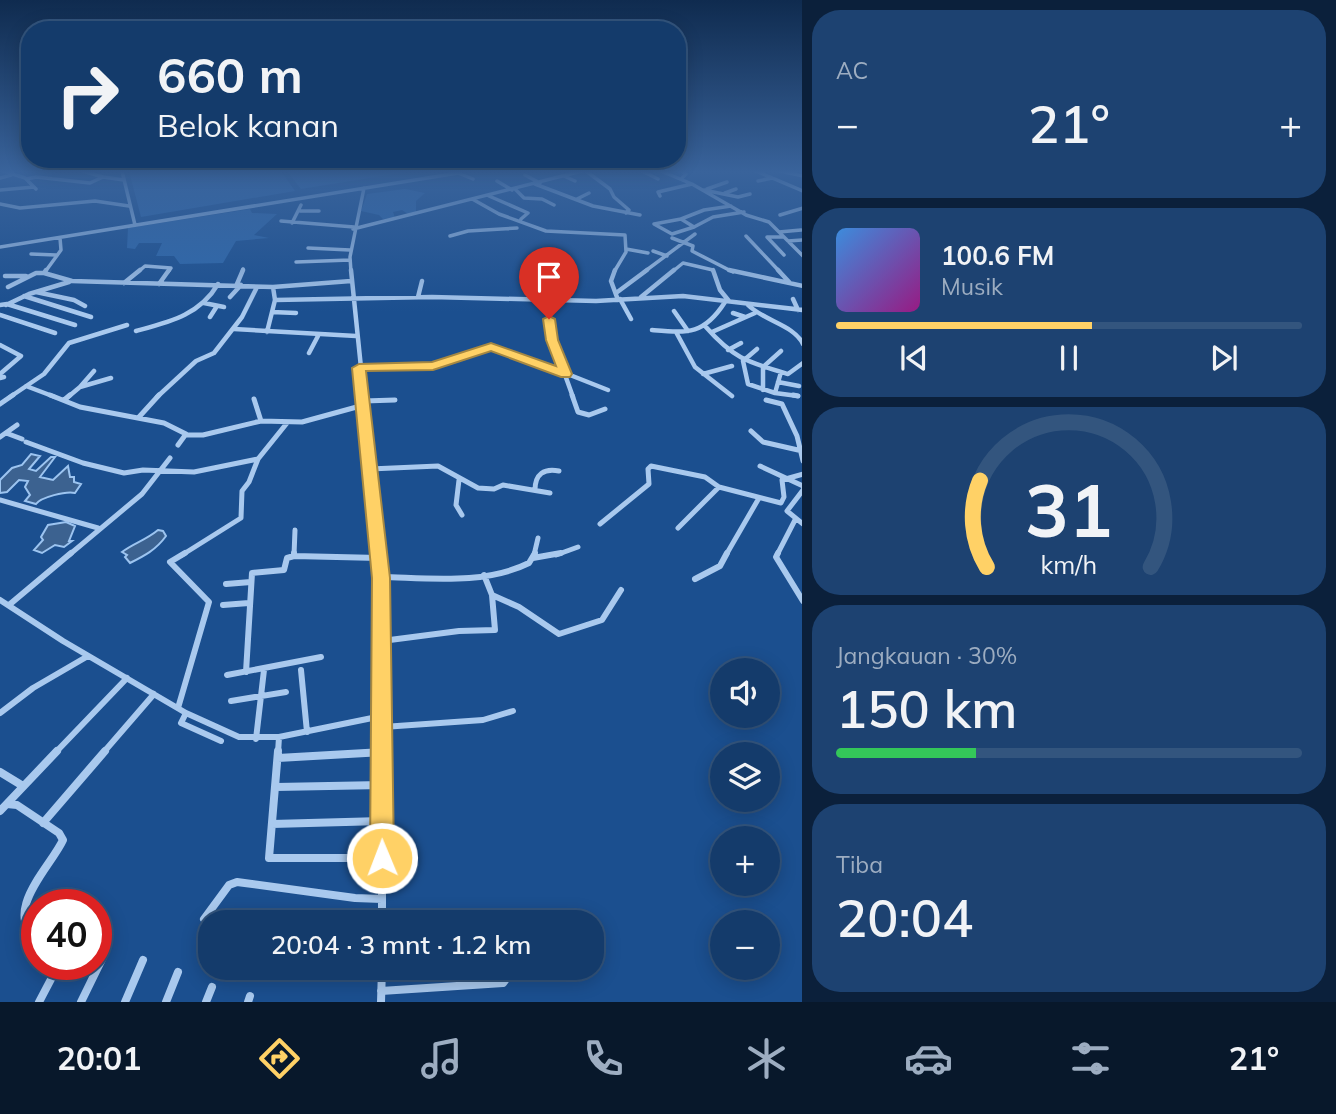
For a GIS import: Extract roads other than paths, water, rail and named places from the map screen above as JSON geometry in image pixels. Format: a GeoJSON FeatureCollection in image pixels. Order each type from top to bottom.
{"type":"FeatureCollection","features":[{"type":"Feature","properties":{"kind":"street"},"geometry":{"type":"LineString","coordinates":[[133,218],[135,225]]}},
{"type":"Feature","properties":{"kind":"street"},"geometry":{"type":"LineString","coordinates":[[0,247],[179,218]]}},
{"type":"Feature","properties":{"kind":"street"},"geometry":{"type":"LineString","coordinates":[[292,223],[295,218]]}},
{"type":"Feature","properties":{"kind":"street"},"geometry":{"type":"LineString","coordinates":[[357,218],[350,250],[351,281],[381,578],[382,910]]}},
{"type":"Feature","properties":{"kind":"street"},"geometry":{"type":"LineString","coordinates":[[281,221],[354,228],[397,218]]}},
{"type":"Feature","properties":{"kind":"street"},"geometry":{"type":"LineString","coordinates":[[506,218],[506,230]]}},
{"type":"Feature","properties":{"kind":"street"},"geometry":{"type":"LineString","coordinates":[[515,218],[546,231],[625,235],[626,249],[613,271],[611,281],[631,319]]}},
{"type":"Feature","properties":{"kind":"street"},"geometry":{"type":"LineString","coordinates":[[684,218],[654,223],[672,234],[712,218]]}},
{"type":"Feature","properties":{"kind":"street"},"geometry":{"type":"LineString","coordinates":[[758,218],[769,222],[802,256]]}},
{"type":"Feature","properties":{"kind":"street"},"geometry":{"type":"LineString","coordinates":[[681,219],[694,227]]}},
{"type":"Feature","properties":{"kind":"street"},"geometry":{"type":"LineString","coordinates":[[668,221],[683,230]]}},
{"type":"Feature","properties":{"kind":"street"},"geometry":{"type":"LineString","coordinates":[[331,235],[335,226]]}},
{"type":"Feature","properties":{"kind":"street"},"geometry":{"type":"LineString","coordinates":[[450,236],[517,228]]}},
{"type":"Feature","properties":{"kind":"street"},"geometry":{"type":"LineString","coordinates":[[779,232],[801,230]]}},
{"type":"Feature","properties":{"kind":"street"},"geometry":{"type":"LineString","coordinates":[[616,293],[695,234]]}},
{"type":"Feature","properties":{"kind":"street"},"geometry":{"type":"LineString","coordinates":[[746,236],[790,283]]}},
{"type":"Feature","properties":{"kind":"street"},"geometry":{"type":"LineString","coordinates":[[784,255],[766,237],[802,240]]}},
{"type":"Feature","properties":{"kind":"street"},"geometry":{"type":"LineString","coordinates":[[44,273],[62,247],[58,241],[60,238]]}},
{"type":"Feature","properties":{"kind":"street"},"geometry":{"type":"LineString","coordinates":[[672,238],[693,246],[692,251],[718,267],[802,286]]}},
{"type":"Feature","properties":{"kind":"street"},"geometry":{"type":"LineString","coordinates":[[308,248],[350,250]]}},
{"type":"Feature","properties":{"kind":"street"},"geometry":{"type":"LineString","coordinates":[[626,249],[667,256]]}},
{"type":"Feature","properties":{"kind":"street"},"geometry":{"type":"LineString","coordinates":[[31,254],[56,255]]}},
{"type":"Feature","properties":{"kind":"street"},"geometry":{"type":"LineString","coordinates":[[296,262],[350,260]]}},
{"type":"Feature","properties":{"kind":"street"},"geometry":{"type":"LineString","coordinates":[[641,297],[683,263],[713,270],[718,267]]}},
{"type":"Feature","properties":{"kind":"street"},"geometry":{"type":"LineString","coordinates":[[124,283],[145,266],[171,268],[159,284]]}},
{"type":"Feature","properties":{"kind":"street"},"geometry":{"type":"LineString","coordinates":[[740,274],[745,267]]}},
{"type":"Feature","properties":{"kind":"street"},"geometry":{"type":"LineString","coordinates":[[230,297],[239,285],[243,269]]}},
{"type":"Feature","properties":{"kind":"street"},"geometry":{"type":"LineString","coordinates":[[713,270],[727,302]]}},
{"type":"Feature","properties":{"kind":"street"},"geometry":{"type":"LineString","coordinates":[[5,276],[44,273],[72,281],[257,287],[351,281]]}},
{"type":"Feature","properties":{"kind":"street"},"geometry":{"type":"LineString","coordinates":[[8,287],[29,276]]}},
{"type":"Feature","properties":{"kind":"street"},"geometry":{"type":"LineString","coordinates":[[0,307],[23,296],[72,281]]}},
{"type":"Feature","properties":{"kind":"street"},"geometry":{"type":"LineString","coordinates":[[418,297],[422,281]]}},
{"type":"Feature","properties":{"kind":"street"},"geometry":{"type":"LineString","coordinates":[[136,331],[191,314],[204,303],[218,284]]}},
{"type":"Feature","properties":{"kind":"street"},"geometry":{"type":"LineString","coordinates":[[139,417],[185,371],[206,354],[215,353],[234,329],[257,287]]}},
{"type":"Feature","properties":{"kind":"street"},"geometry":{"type":"LineString","coordinates":[[267,332],[275,300],[273,287]]}},
{"type":"Feature","properties":{"kind":"street"},"geometry":{"type":"LineString","coordinates":[[36,292],[44,296],[80,302],[85,306]]}},
{"type":"Feature","properties":{"kind":"street"},"geometry":{"type":"LineString","coordinates":[[23,296],[91,317]]}},
{"type":"Feature","properties":{"kind":"street"},"geometry":{"type":"LineString","coordinates":[[275,300],[418,297],[619,299],[683,296],[800,310]]}},
{"type":"Feature","properties":{"kind":"street"},"geometry":{"type":"LineString","coordinates":[[546,299],[552,340],[578,412],[589,415],[605,410]]}},
{"type":"Feature","properties":{"kind":"street"},"geometry":{"type":"LineString","coordinates":[[793,299],[800,310]]}},
{"type":"Feature","properties":{"kind":"street"},"geometry":{"type":"LineString","coordinates":[[652,330],[676,332],[705,327],[715,319],[727,302]]}},
{"type":"Feature","properties":{"kind":"street"},"geometry":{"type":"LineString","coordinates":[[204,303],[224,307]]}},
{"type":"Feature","properties":{"kind":"street"},"geometry":{"type":"LineString","coordinates":[[7,304],[75,325]]}},
{"type":"Feature","properties":{"kind":"street"},"geometry":{"type":"LineString","coordinates":[[747,304],[755,313],[798,334],[802,344]]}},
{"type":"Feature","properties":{"kind":"street"},"geometry":{"type":"LineString","coordinates":[[210,317],[217,306]]}},
{"type":"Feature","properties":{"kind":"street"},"geometry":{"type":"LineString","coordinates":[[674,311],[688,331]]}},
{"type":"Feature","properties":{"kind":"street"},"geometry":{"type":"LineString","coordinates":[[272,312],[296,313]]}},
{"type":"Feature","properties":{"kind":"street"},"geometry":{"type":"LineString","coordinates":[[733,313],[745,317]]}},
{"type":"Feature","properties":{"kind":"street"},"geometry":{"type":"LineString","coordinates":[[712,332],[755,313]]}},
{"type":"Feature","properties":{"kind":"street"},"geometry":{"type":"LineString","coordinates":[[0,315],[55,333]]}},
{"type":"Feature","properties":{"kind":"street"},"geometry":{"type":"LineString","coordinates":[[0,404],[47,371],[69,343],[127,325]]}},
{"type":"Feature","properties":{"kind":"street"},"geometry":{"type":"LineString","coordinates":[[705,327],[728,351],[743,361],[792,373],[802,363]]}},
{"type":"Feature","properties":{"kind":"street"},"geometry":{"type":"LineString","coordinates":[[234,329],[318,336],[356,336]]}},
{"type":"Feature","properties":{"kind":"street"},"geometry":{"type":"LineString","coordinates":[[676,332],[689,359],[732,396]]}},
{"type":"Feature","properties":{"kind":"street"},"geometry":{"type":"LineString","coordinates":[[310,353],[318,336]]}},
{"type":"Feature","properties":{"kind":"street"},"geometry":{"type":"LineString","coordinates":[[728,351],[741,343]]}},
{"type":"Feature","properties":{"kind":"street"},"geometry":{"type":"LineString","coordinates":[[359,368],[433,366],[491,346],[608,390]]}},
{"type":"Feature","properties":{"kind":"street"},"geometry":{"type":"LineString","coordinates":[[1,347],[21,356],[1,376]]}},
{"type":"Feature","properties":{"kind":"street"},"geometry":{"type":"LineString","coordinates":[[743,361],[757,349]]}},
{"type":"Feature","properties":{"kind":"street"},"geometry":{"type":"LineString","coordinates":[[763,390],[763,367],[780,351]]}},
{"type":"Feature","properties":{"kind":"street"},"geometry":{"type":"LineString","coordinates":[[743,361],[748,384],[775,393],[798,396]]}},
{"type":"Feature","properties":{"kind":"street"},"geometry":{"type":"LineString","coordinates":[[0,365],[8,370]]}},
{"type":"Feature","properties":{"kind":"street"},"geometry":{"type":"LineString","coordinates":[[703,373],[732,366]]}},
{"type":"Feature","properties":{"kind":"street"},"geometry":{"type":"LineString","coordinates":[[64,400],[94,371]]}},
{"type":"Feature","properties":{"kind":"street"},"geometry":{"type":"LineString","coordinates":[[775,393],[781,372]]}},
{"type":"Feature","properties":{"kind":"street"},"geometry":{"type":"LineString","coordinates":[[80,387],[111,378]]}},
{"type":"Feature","properties":{"kind":"street"},"geometry":{"type":"LineString","coordinates":[[778,382],[799,386]]}},
{"type":"Feature","properties":{"kind":"street"},"geometry":{"type":"LineString","coordinates":[[26,386],[83,408],[167,424],[186,435],[203,435],[261,421],[302,422],[364,403],[395,400]]}},
{"type":"Feature","properties":{"kind":"street"},"geometry":{"type":"LineString","coordinates":[[254,399],[261,421]]}},
{"type":"Feature","properties":{"kind":"street"},"geometry":{"type":"LineString","coordinates":[[766,400],[782,404],[800,436],[798,450],[802,461]]}},
{"type":"Feature","properties":{"kind":"street"},"geometry":{"type":"LineString","coordinates":[[178,708],[209,602],[170,562],[240,518],[242,491],[258,459],[286,423]]}},
{"type":"Feature","properties":{"kind":"street"},"geometry":{"type":"LineString","coordinates":[[0,437],[17,425]]}},
{"type":"Feature","properties":{"kind":"street"},"geometry":{"type":"LineString","coordinates":[[751,431],[763,442],[798,450]]}},
{"type":"Feature","properties":{"kind":"street"},"geometry":{"type":"LineString","coordinates":[[6,432],[83,464],[124,472],[201,471],[258,459]]}},
{"type":"Feature","properties":{"kind":"street"},"geometry":{"type":"LineString","coordinates":[[178,445],[186,435]]}},
{"type":"Feature","properties":{"kind":"street"},"geometry":{"type":"LineString","coordinates":[[9,606],[98,528],[142,494],[170,458]]}},
{"type":"Feature","properties":{"kind":"street"},"geometry":{"type":"LineString","coordinates":[[370,469],[438,466],[447,469],[459,480],[485,490],[503,485],[550,493]]}},
{"type":"Feature","properties":{"kind":"street"},"geometry":{"type":"LineString","coordinates":[[600,524],[649,484],[648,469],[651,466],[705,477],[719,487],[781,503],[795,520],[802,524]]}},
{"type":"Feature","properties":{"kind":"street"},"geometry":{"type":"LineString","coordinates":[[760,466],[802,488],[788,511]]}},
{"type":"Feature","properties":{"kind":"street"},"geometry":{"type":"LineString","coordinates":[[535,490],[535,480],[540,472],[548,469],[559,471]]}},
{"type":"Feature","properties":{"kind":"street"},"geometry":{"type":"LineString","coordinates":[[781,503],[784,496],[782,480],[802,474]]}},
{"type":"Feature","properties":{"kind":"street"},"geometry":{"type":"LineString","coordinates":[[459,480],[456,505],[462,516]]}},
{"type":"Feature","properties":{"kind":"street"},"geometry":{"type":"LineString","coordinates":[[678,528],[719,487]]}},
{"type":"Feature","properties":{"kind":"street"},"geometry":{"type":"LineString","coordinates":[[695,579],[720,566],[759,498]]}},
{"type":"Feature","properties":{"kind":"street"},"geometry":{"type":"LineString","coordinates":[[0,500],[98,528]]}},
{"type":"Feature","properties":{"kind":"street"},"geometry":{"type":"LineString","coordinates":[[795,520],[776,557],[802,601]]}},
{"type":"Feature","properties":{"kind":"street"},"geometry":{"type":"LineString","coordinates":[[294,556],[295,530]]}},
{"type":"Feature","properties":{"kind":"street"},"geometry":{"type":"LineString","coordinates":[[533,558],[538,538]]}},
{"type":"Feature","properties":{"kind":"street"},"geometry":{"type":"LineString","coordinates":[[381,578],[484,575],[516,569],[533,558],[556,555],[578,547]]}},
{"type":"Feature","properties":{"kind":"street"},"geometry":{"type":"LineString","coordinates":[[246,672],[253,573],[284,570],[286,558],[294,556],[379,558]]}},
{"type":"Feature","properties":{"kind":"street"},"geometry":{"type":"LineString","coordinates":[[382,641],[459,631],[495,630],[492,595],[484,575]]}},
{"type":"Feature","properties":{"kind":"street"},"geometry":{"type":"LineString","coordinates":[[226,584],[251,582]]}},
{"type":"Feature","properties":{"kind":"street"},"geometry":{"type":"LineString","coordinates":[[492,595],[519,607],[559,634],[602,620],[621,590]]}},
{"type":"Feature","properties":{"kind":"street"},"geometry":{"type":"LineString","coordinates":[[0,600],[88,656],[186,713],[230,733],[256,739],[279,737],[382,716]]}},
{"type":"Feature","properties":{"kind":"street"},"geometry":{"type":"LineString","coordinates":[[223,605],[249,603]]}},
{"type":"Feature","properties":{"kind":"street"},"geometry":{"type":"LineString","coordinates":[[0,713],[33,688],[88,656]]}},
{"type":"Feature","properties":{"kind":"street"},"geometry":{"type":"LineString","coordinates":[[227,675],[321,657]]}},
{"type":"Feature","properties":{"kind":"street"},"geometry":{"type":"LineString","coordinates":[[256,739],[264,670]]}},
{"type":"Feature","properties":{"kind":"street"},"geometry":{"type":"LineString","coordinates":[[301,670],[307,732]]}},
{"type":"Feature","properties":{"kind":"street"},"geometry":{"type":"LineString","coordinates":[[0,811],[127,678]]}},
{"type":"Feature","properties":{"kind":"street"},"geometry":{"type":"LineString","coordinates":[[232,701],[286,692]]}},
{"type":"Feature","properties":{"kind":"street"},"geometry":{"type":"LineString","coordinates":[[43,823],[154,694]]}},
{"type":"Feature","properties":{"kind":"street"},"geometry":{"type":"LineString","coordinates":[[383,727],[483,720],[513,711]]}},
{"type":"Feature","properties":{"kind":"street"},"geometry":{"type":"LineString","coordinates":[[186,713],[181,723],[221,741]]}},
{"type":"Feature","properties":{"kind":"street"},"geometry":{"type":"LineString","coordinates":[[279,737],[267,856],[271,860],[382,858]]}},
{"type":"Feature","properties":{"kind":"street"},"geometry":{"type":"LineString","coordinates":[[278,758],[383,752]]}},
{"type":"Feature","properties":{"kind":"street"},"geometry":{"type":"LineString","coordinates":[[0,772],[23,786]]}},
{"type":"Feature","properties":{"kind":"street"},"geometry":{"type":"LineString","coordinates":[[276,787],[382,785]]}},
{"type":"Feature","properties":{"kind":"street"},"geometry":{"type":"LineString","coordinates":[[7,804],[17,805],[63,840],[30,889]]}},
{"type":"Feature","properties":{"kind":"street"},"geometry":{"type":"LineString","coordinates":[[272,824],[382,821]]}},
{"type":"Feature","properties":{"kind":"street"},"geometry":{"type":"LineString","coordinates":[[211,910],[229,885],[237,882],[355,898],[382,899]]}},
{"type":"Feature","properties":{"kind":"street"},"geometry":{"type":"LineString","coordinates":[[125,1002],[143,960]]}},
{"type":"Feature","properties":{"kind":"street"},"geometry":{"type":"LineString","coordinates":[[166,1002],[178,972]]}},
{"type":"Feature","properties":{"kind":"street"},"geometry":{"type":"LineString","coordinates":[[39,1002],[51,980]]}},
{"type":"Feature","properties":{"kind":"street"},"geometry":{"type":"LineString","coordinates":[[81,1002],[92,980]]}},
{"type":"Feature","properties":{"kind":"street"},"geometry":{"type":"LineString","coordinates":[[381,980],[381,1002]]}},
{"type":"Feature","properties":{"kind":"street"},"geometry":{"type":"LineString","coordinates":[[381,991],[503,983],[505,980]]}},
{"type":"Feature","properties":{"kind":"street"},"geometry":{"type":"LineString","coordinates":[[206,1002],[212,987]]}}]}
